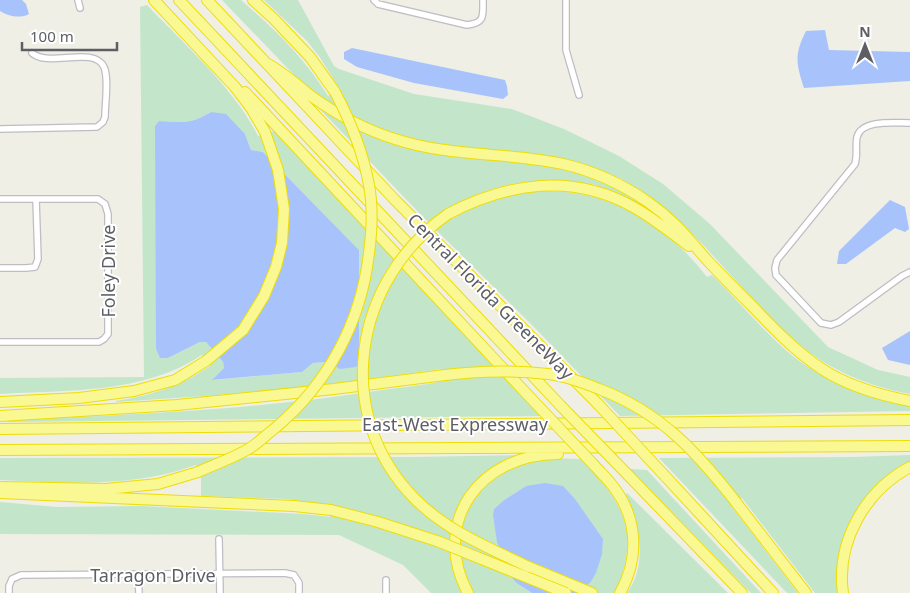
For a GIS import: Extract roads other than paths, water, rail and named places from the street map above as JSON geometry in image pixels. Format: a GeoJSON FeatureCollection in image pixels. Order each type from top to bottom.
{"type":"FeatureCollection","features":[{"type":"Feature","properties":{"kind":"highway"},"geometry":{"type":"LineString","coordinates":[[0,402],[79,398],[134,391],[175,380],[206,361],[243,330],[264,296],[276,267],[282,243],[284,209],[278,170],[265,132],[251,108],[235,87],[154,0]]}},
{"type":"Feature","properties":{"kind":"highway","name":"Central Florida GreeneWay"},"geometry":{"type":"LineString","coordinates":[[179,0],[560,405],[742,593]]}},
{"type":"Feature","properties":{"kind":"highway","name":"Central Florida GreeneWay"},"geometry":{"type":"LineString","coordinates":[[207,0],[395,200],[598,404],[773,593]]}},
{"type":"Feature","properties":{"kind":"highway"},"geometry":{"type":"LineString","coordinates":[[0,487],[106,489],[158,484],[198,472],[251,448],[291,415],[311,393],[330,367],[351,328],[368,266],[372,231],[369,186],[358,140],[335,92],[310,57],[253,0]]}},
{"type":"Feature","properties":{"kind":"highway"},"geometry":{"type":"LineString","coordinates":[[200,48],[258,104],[615,488],[624,504],[633,532],[634,546],[626,583],[620,593]]}},
{"type":"Feature","properties":{"kind":"highway"},"geometry":{"type":"LineString","coordinates":[[266,63],[282,72],[313,97],[335,111],[364,127],[394,139],[446,151],[563,164],[604,177],[626,187],[673,221],[708,260],[798,352],[824,370],[861,388],[910,401]]}},
{"type":"Feature","properties":{"kind":"highway"},"geometry":{"type":"LineString","coordinates":[[592,593],[529,567],[463,535],[435,517],[414,499],[400,481],[385,458],[375,437],[366,401],[363,369],[364,349],[375,306],[382,288],[400,260],[423,234],[448,214],[478,199],[516,188],[546,185],[587,189],[610,196],[663,226],[708,260]]}},
{"type":"Feature","properties":{"kind":"highway"},"geometry":{"type":"LineString","coordinates":[[0,416],[177,405],[334,389],[445,374],[497,371],[549,374],[577,380],[619,396],[645,410],[676,435],[708,466],[806,593]]}},
{"type":"Feature","properties":{"kind":"highway","name":"East-West Expressway"},"geometry":{"type":"LineString","coordinates":[[0,429],[910,420]]}},
{"type":"Feature","properties":{"kind":"highway","name":"East-West Expressway"},"geometry":{"type":"LineString","coordinates":[[0,450],[910,446]]}},
{"type":"Feature","properties":{"kind":"highway"},"geometry":{"type":"LineString","coordinates":[[468,593],[458,572],[454,544],[457,524],[465,503],[487,477],[499,468],[516,461],[552,454],[748,447]]}},
{"type":"Feature","properties":{"kind":"highway"},"geometry":{"type":"LineString","coordinates":[[842,593],[843,562],[850,534],[857,519],[877,492],[889,481],[910,467]]}},
{"type":"Feature","properties":{"kind":"highway"},"geometry":{"type":"LineString","coordinates":[[0,494],[294,506],[331,510],[378,522],[437,542],[566,593]]}},
{"type":"Feature","properties":{"kind":"street"},"geometry":{"type":"LineString","coordinates":[[78,0],[80,8]]}},
{"type":"Feature","properties":{"kind":"street"},"geometry":{"type":"LineString","coordinates":[[374,0],[378,4],[467,25],[476,24],[481,20],[483,0]]}},
{"type":"Feature","properties":{"kind":"street"},"geometry":{"type":"LineString","coordinates":[[566,0],[566,50],[578,95]]}},
{"type":"Feature","properties":{"kind":"street"},"geometry":{"type":"LineString","coordinates":[[0,129],[97,127],[103,122],[105,117],[106,75],[104,66],[99,60],[88,57],[40,58],[32,53]]}},
{"type":"Feature","properties":{"kind":"street"},"geometry":{"type":"LineString","coordinates":[[910,123],[868,125],[860,129],[856,138],[858,156],[855,164],[777,260],[775,268],[776,275],[821,323],[830,325],[839,322],[910,272]]}},
{"type":"Feature","properties":{"kind":"street","name":"Foley Drive"},"geometry":{"type":"LineString","coordinates":[[0,199],[98,199],[105,204],[108,214],[108,334],[104,339],[99,342],[0,342]]}},
{"type":"Feature","properties":{"kind":"street"},"geometry":{"type":"LineString","coordinates":[[0,268],[35,266],[38,259],[36,199]]}},
{"type":"Feature","properties":{"kind":"street"},"geometry":{"type":"LineString","coordinates":[[219,539],[220,593]]}},
{"type":"Feature","properties":{"kind":"street"},"geometry":{"type":"LineString","coordinates":[[138,574],[138,593]]}},
{"type":"Feature","properties":{"kind":"street","name":"Tarragon Drive"},"geometry":{"type":"LineString","coordinates":[[9,593],[12,579],[21,575],[219,574],[294,575],[299,583],[299,593]]}},
{"type":"Feature","properties":{"kind":"street"},"geometry":{"type":"LineString","coordinates":[[386,580],[386,593]]}},
{"type":"Feature","properties":{"kind":"water"},"geometry":{"type":"Polygon","coordinates":[[[0,0],[22,0],[26,4],[29,14],[18,17],[3,13],[0,11],[0,0]]]}},
{"type":"Feature","properties":{"kind":"water"},"geometry":{"type":"Polygon","coordinates":[[[825,30],[829,50],[910,52],[910,81],[804,88],[798,65],[800,47],[806,31],[825,30]]]}},
{"type":"Feature","properties":{"kind":"water"},"geometry":{"type":"Polygon","coordinates":[[[352,48],[505,80],[508,95],[503,99],[414,83],[357,67],[344,59],[344,52],[352,48]]]}},
{"type":"Feature","properties":{"kind":"water"},"geometry":{"type":"Polygon","coordinates":[[[211,112],[226,114],[245,134],[251,150],[263,152],[359,250],[359,362],[356,367],[340,369],[327,362],[313,363],[302,372],[212,380],[224,368],[223,362],[206,342],[200,342],[168,358],[160,358],[156,349],[155,126],[159,121],[191,121],[211,112]]]}},
{"type":"Feature","properties":{"kind":"water"},"geometry":{"type":"Polygon","coordinates":[[[890,200],[905,207],[909,229],[905,232],[895,228],[846,264],[837,264],[839,251],[890,200]]]}},
{"type":"Feature","properties":{"kind":"water"},"geometry":{"type":"Polygon","coordinates":[[[910,331],[910,365],[888,360],[882,348],[910,331]]]}},
{"type":"Feature","properties":{"kind":"water"},"geometry":{"type":"Polygon","coordinates":[[[545,483],[563,486],[575,499],[603,539],[602,554],[596,573],[590,583],[576,593],[532,593],[518,584],[513,579],[497,542],[493,515],[494,509],[526,486],[545,483]]]}}]}
